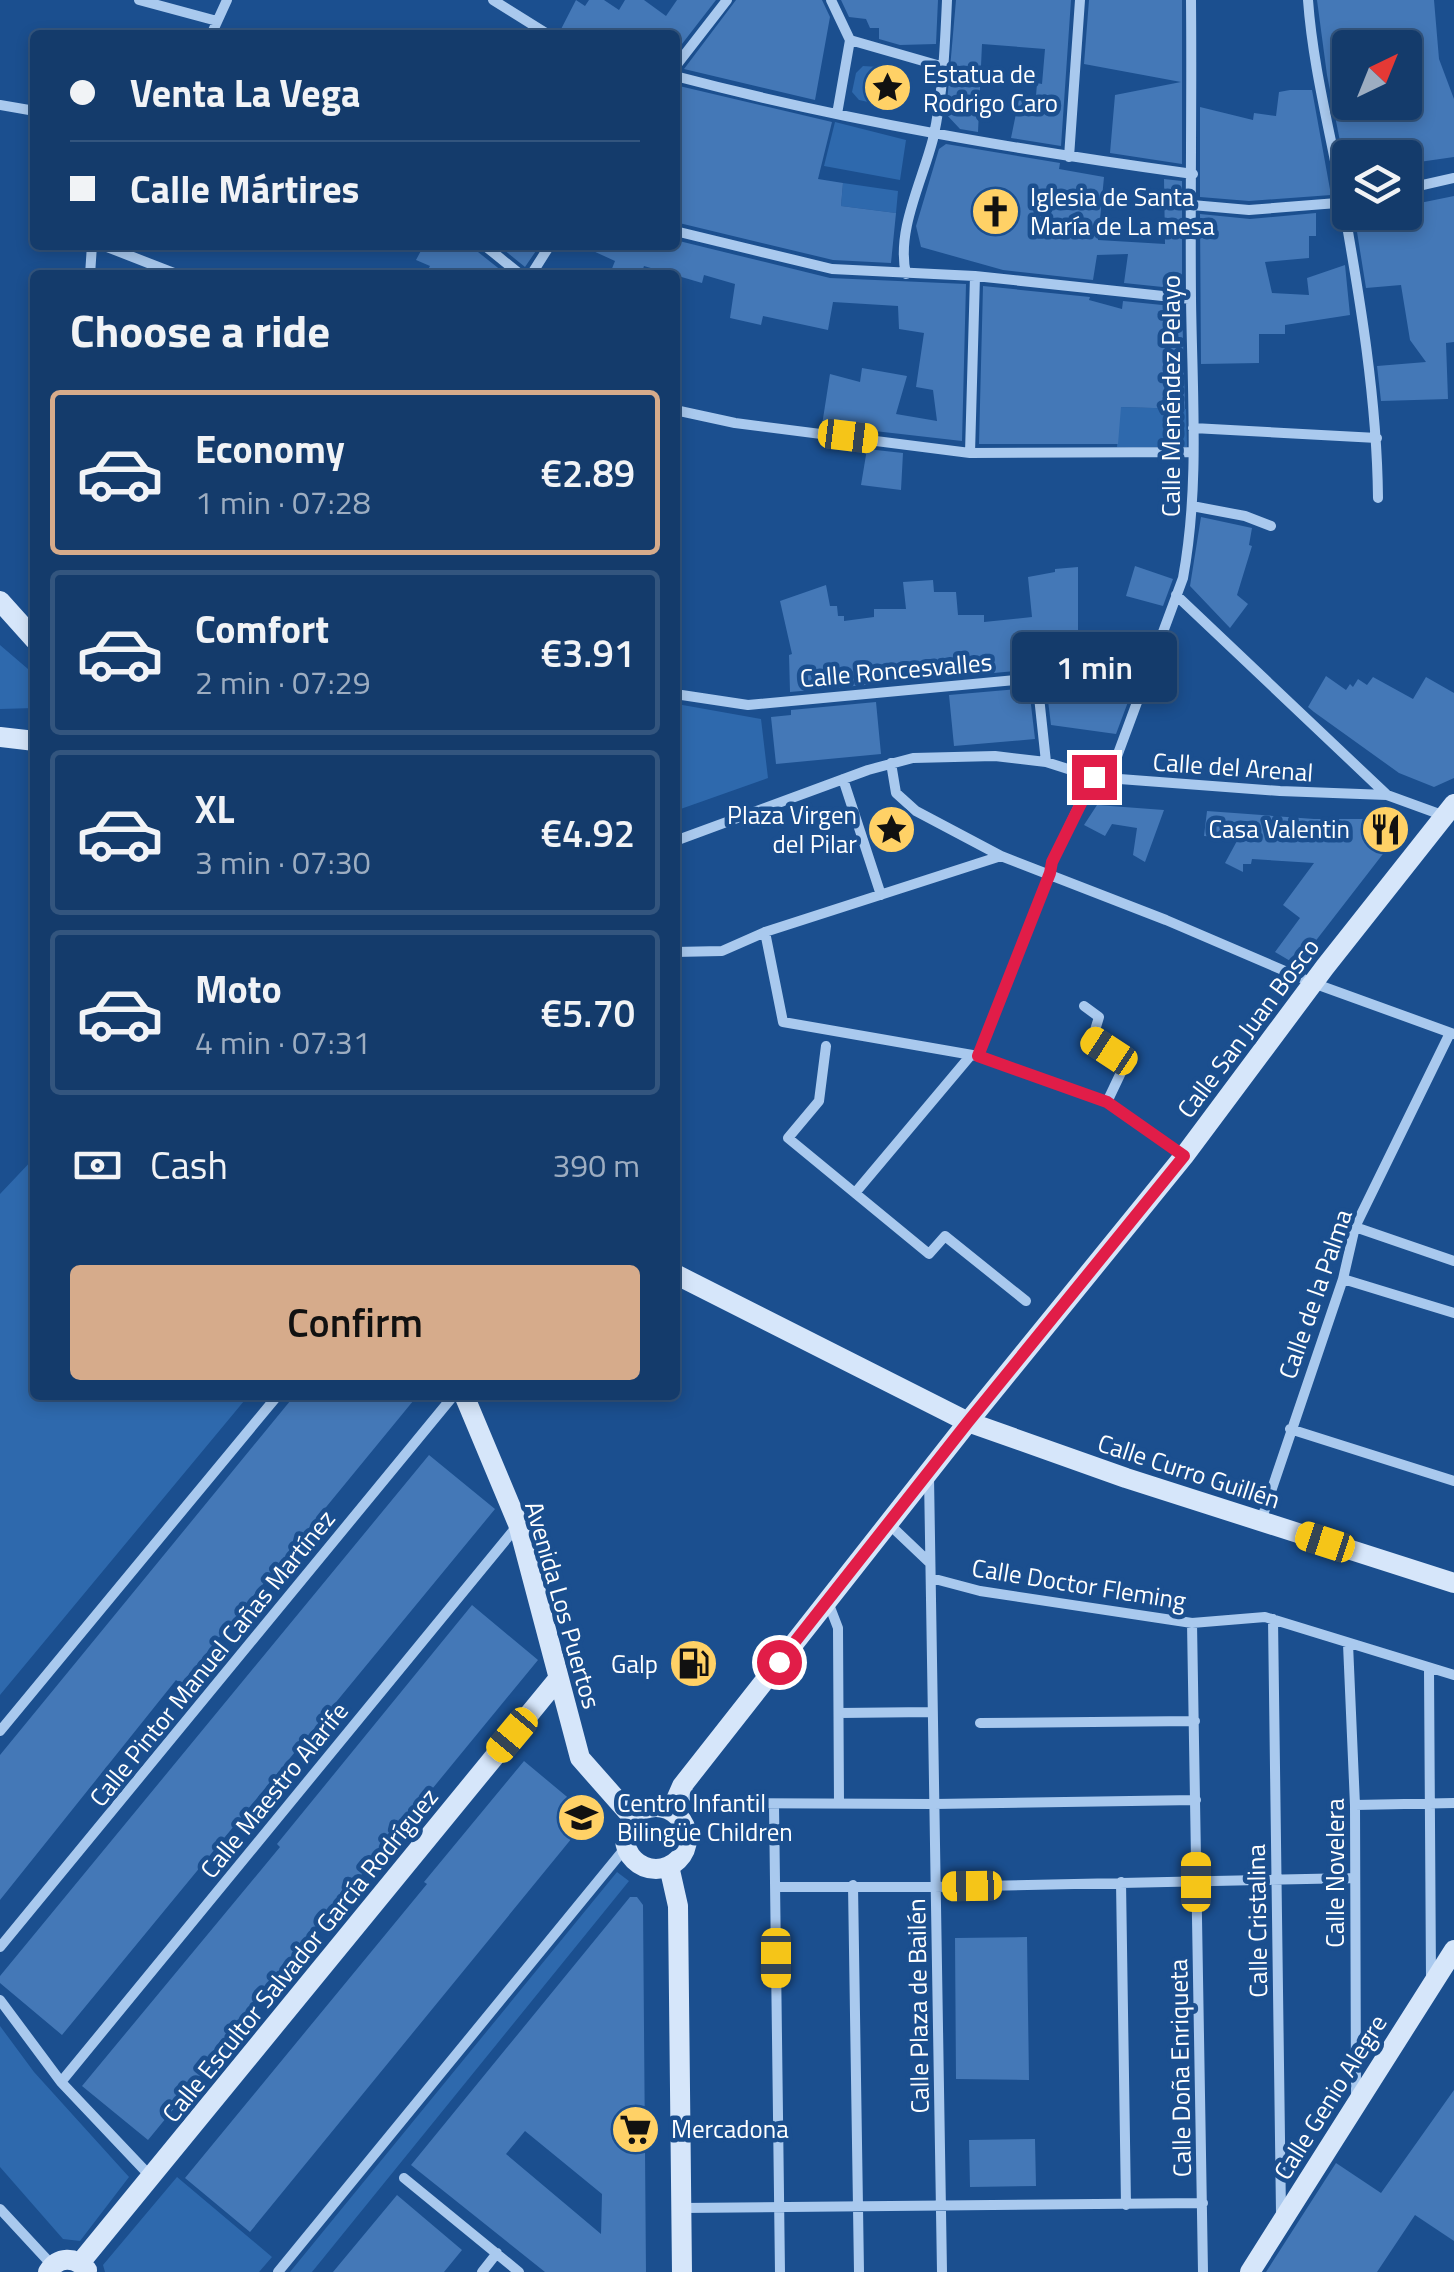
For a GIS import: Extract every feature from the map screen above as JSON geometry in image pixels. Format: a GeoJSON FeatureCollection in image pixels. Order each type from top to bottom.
{"type":"FeatureCollection","features":[{"type":"Feature","properties":{"kind":"street"},"geometry":{"type":"LineString","coordinates":[[140,0],[218,21]]}},
{"type":"Feature","properties":{"kind":"street"},"geometry":{"type":"LineString","coordinates":[[214,30],[227,0]]}},
{"type":"Feature","properties":{"kind":"street"},"geometry":{"type":"LineString","coordinates":[[493,0],[541,30]]}},
{"type":"Feature","properties":{"kind":"street"},"geometry":{"type":"LineString","coordinates":[[680,61],[727,0]]}},
{"type":"Feature","properties":{"kind":"street"},"geometry":{"type":"LineString","coordinates":[[831,0],[850,40],[837,114]]}},
{"type":"Feature","properties":{"kind":"street"},"geometry":{"type":"LineString","coordinates":[[906,274],[901,254],[934,136],[944,67],[947,0]]}},
{"type":"Feature","properties":{"kind":"street"},"geometry":{"type":"LineString","coordinates":[[1069,157],[1080,0]]}},
{"type":"Feature","properties":{"kind":"street","name":"Calle Menéndez Pelayo"},"geometry":{"type":"LineString","coordinates":[[1110,778],[1186,563],[1192,506],[1191,0]]}},
{"type":"Feature","properties":{"kind":"street"},"geometry":{"type":"LineString","coordinates":[[1308,0],[1312,55],[1332,142]]}},
{"type":"Feature","properties":{"kind":"street"},"geometry":{"type":"LineString","coordinates":[[850,40],[944,67]]}},
{"type":"Feature","properties":{"kind":"street"},"geometry":{"type":"LineString","coordinates":[[680,77],[789,106],[934,136],[1193,174]]}},
{"type":"Feature","properties":{"kind":"street"},"geometry":{"type":"LineString","coordinates":[[0,105],[30,110]]}},
{"type":"Feature","properties":{"kind":"street"},"geometry":{"type":"LineString","coordinates":[[1422,185],[1454,178]]}},
{"type":"Feature","properties":{"kind":"street"},"geometry":{"type":"LineString","coordinates":[[1192,205],[1249,210],[1332,204]]}},
{"type":"Feature","properties":{"kind":"street"},"geometry":{"type":"LineString","coordinates":[[1350,230],[1377,438],[1378,498]]}},
{"type":"Feature","properties":{"kind":"street"},"geometry":{"type":"LineString","coordinates":[[680,232],[832,269],[975,276],[1191,300]]}},
{"type":"Feature","properties":{"kind":"street"},"geometry":{"type":"LineString","coordinates":[[115,250],[167,270]]}},
{"type":"Feature","properties":{"kind":"street"},"geometry":{"type":"LineString","coordinates":[[490,250],[515,270]]}},
{"type":"Feature","properties":{"kind":"street"},"geometry":{"type":"LineString","coordinates":[[970,453],[975,276]]}},
{"type":"Feature","properties":{"kind":"street"},"geometry":{"type":"LineString","coordinates":[[680,411],[736,423],[970,453],[1194,452]]}},
{"type":"Feature","properties":{"kind":"street"},"geometry":{"type":"LineString","coordinates":[[1194,428],[1377,438]]}},
{"type":"Feature","properties":{"kind":"street"},"geometry":{"type":"LineString","coordinates":[[1192,506],[1246,516],[1271,526]]}},
{"type":"Feature","properties":{"kind":"street"},"geometry":{"type":"LineString","coordinates":[[1176,595],[1387,795]]}},
{"type":"Feature","properties":{"kind":"street"},"geometry":{"type":"LineString","coordinates":[[0,602],[30,635]]}},
{"type":"Feature","properties":{"kind":"street","name":"Calle Roncesvalles"},"geometry":{"type":"LineString","coordinates":[[680,695],[748,705],[1037,678],[1046,762]]}},
{"type":"Feature","properties":{"kind":"street"},"geometry":{"type":"LineString","coordinates":[[0,737],[30,739]]}},
{"type":"Feature","properties":{"kind":"street","name":"Calle del Arenal"},"geometry":{"type":"LineString","coordinates":[[680,839],[843,779],[913,758],[996,756],[1046,762],[1094,777],[1387,795],[1448,810]]}},
{"type":"Feature","properties":{"kind":"street"},"geometry":{"type":"LineString","coordinates":[[891,763],[896,793],[916,811],[1002,856],[1312,983],[1452,1034]]}},
{"type":"Feature","properties":{"kind":"street"},"geometry":{"type":"LineString","coordinates":[[855,1193],[974,1056],[1052,862],[1094,777]]}},
{"type":"Feature","properties":{"kind":"street"},"geometry":{"type":"LineString","coordinates":[[843,779],[881,895]]}},
{"type":"Feature","properties":{"kind":"street","name":"Calle San Juan Bosco"},"geometry":{"type":"LineString","coordinates":[[672,1811],[682,1786],[968,1422],[1184,1156],[1312,983],[1448,810]]}},
{"type":"Feature","properties":{"kind":"street"},"geometry":{"type":"LineString","coordinates":[[680,952],[722,952],[765,932],[1002,856]]}},
{"type":"Feature","properties":{"kind":"street"},"geometry":{"type":"LineString","coordinates":[[765,932],[782,1022],[974,1056],[1107,1102],[1184,1156]]}},
{"type":"Feature","properties":{"kind":"street"},"geometry":{"type":"LineString","coordinates":[[1084,1006],[1099,1016],[1092,1040],[1126,1062],[1107,1102]]}},
{"type":"Feature","properties":{"kind":"street","name":"Calle de la Palma"},"geometry":{"type":"LineString","coordinates":[[1261,1522],[1344,1279],[1355,1227],[1452,1034]]}},
{"type":"Feature","properties":{"kind":"street"},"geometry":{"type":"LineString","coordinates":[[826,1046],[819,1102],[788,1138],[929,1254],[945,1236],[1026,1301]]}},
{"type":"Feature","properties":{"kind":"street"},"geometry":{"type":"LineString","coordinates":[[1355,1227],[1454,1262]]}},
{"type":"Feature","properties":{"kind":"street","name":"Calle Curro Guillén"},"geometry":{"type":"LineString","coordinates":[[680,1277],[968,1422],[1454,1583]]}},
{"type":"Feature","properties":{"kind":"street"},"geometry":{"type":"LineString","coordinates":[[1344,1279],[1454,1314]]}},
{"type":"Feature","properties":{"kind":"street"},"geometry":{"type":"LineString","coordinates":[[0,1731],[274,1400]]}},
{"type":"Feature","properties":{"kind":"street","name":"Calle Pintor Manuel Cañas Martínez"},"geometry":{"type":"LineString","coordinates":[[0,1947],[450,1400]]}},
{"type":"Feature","properties":{"kind":"street","name":"Avenida Los Puertos"},"geometry":{"type":"LineString","coordinates":[[466,1400],[518,1524],[580,1758],[632,1817]]}},
{"type":"Feature","properties":{"kind":"street"},"geometry":{"type":"LineString","coordinates":[[1290,1429],[1454,1480]]}},
{"type":"Feature","properties":{"kind":"street"},"geometry":{"type":"LineString","coordinates":[[776,1887],[934,1887],[930,1471]]}},
{"type":"Feature","properties":{"kind":"street"},"geometry":{"type":"LineString","coordinates":[[888,1523],[930,1562]]}},
{"type":"Feature","properties":{"kind":"street","name":"Calle Maestro Alarife"},"geometry":{"type":"LineString","coordinates":[[62,2082],[518,1524]]}},
{"type":"Feature","properties":{"kind":"street","name":"Calle Doctor Fleming"},"geometry":{"type":"LineString","coordinates":[[930,1578],[980,1591],[1192,1624],[1265,1617],[1454,1675]]}},
{"type":"Feature","properties":{"kind":"street"},"geometry":{"type":"LineString","coordinates":[[828,1600],[838,1628],[840,1804]]}},
{"type":"Feature","properties":{"kind":"street","name":"Calle Cristalina"},"geometry":{"type":"LineString","coordinates":[[1273,1619],[1282,2222]]}},
{"type":"Feature","properties":{"kind":"street","name":"Calle Doña Enriqueta"},"geometry":{"type":"LineString","coordinates":[[1192,1624],[1204,2272]]}},
{"type":"Feature","properties":{"kind":"street","name":"Calle Novelera"},"geometry":{"type":"LineString","coordinates":[[1348,1644],[1355,1805],[1356,2103]]}},
{"type":"Feature","properties":{"kind":"street"},"geometry":{"type":"LineString","coordinates":[[1429,1670],[1430,1986]]}},
{"type":"Feature","properties":{"kind":"street","name":"Calle Escultor Salvador García Rodríguez"},"geometry":{"type":"LineString","coordinates":[[84,2268],[151,2176],[558,1679]]}},
{"type":"Feature","properties":{"kind":"street"},"geometry":{"type":"LineString","coordinates":[[838,1713],[932,1712]]}},
{"type":"Feature","properties":{"kind":"street"},"geometry":{"type":"LineString","coordinates":[[980,1723],[1195,1721]]}},
{"type":"Feature","properties":{"kind":"street"},"geometry":{"type":"LineString","coordinates":[[682,1786],[698,1803],[1196,1800]]}},
{"type":"Feature","properties":{"kind":"street"},"geometry":{"type":"LineString","coordinates":[[1355,1805],[1454,1803]]}},
{"type":"Feature","properties":{"kind":"street"},"geometry":{"type":"LineString","coordinates":[[774,1804],[780,2272]]}},
{"type":"Feature","properties":{"kind":"street"},"geometry":{"type":"LineString","coordinates":[[651,1807],[672,1811],[687,1834],[683,1853],[668,1866],[648,1868],[631,1856],[626,1847],[627,1826],[632,1817],[651,1807]]}},
{"type":"Feature","properties":{"kind":"street"},"geometry":{"type":"LineString","coordinates":[[278,2272],[626,1847]]}},
{"type":"Feature","properties":{"kind":"street"},"geometry":{"type":"LineString","coordinates":[[668,1866],[678,1906],[682,2272]]}},
{"type":"Feature","properties":{"kind":"street","name":"Calle Plaza de Bailén"},"geometry":{"type":"LineString","coordinates":[[942,2272],[934,1887],[1354,1878]]}},
{"type":"Feature","properties":{"kind":"street"},"geometry":{"type":"LineString","coordinates":[[1121,1882],[1126,2204]]}},
{"type":"Feature","properties":{"kind":"street"},"geometry":{"type":"LineString","coordinates":[[853,1886],[860,2272]]}},
{"type":"Feature","properties":{"kind":"street","name":"Calle Genio Alegre"},"geometry":{"type":"LineString","coordinates":[[1250,2272],[1454,1950]]}},
{"type":"Feature","properties":{"kind":"street"},"geometry":{"type":"LineString","coordinates":[[0,2000],[62,2082],[151,2176]]}},
{"type":"Feature","properties":{"kind":"street"},"geometry":{"type":"LineString","coordinates":[[404,2178],[519,2272]]}},
{"type":"Feature","properties":{"kind":"street"},"geometry":{"type":"LineString","coordinates":[[680,2208],[942,2208],[1203,2202]]}},
{"type":"Feature","properties":{"kind":"street"},"geometry":{"type":"LineString","coordinates":[[0,2208],[50,2268],[66,2259],[84,2268]]}},
{"type":"Feature","properties":{"kind":"street"},"geometry":{"type":"LineString","coordinates":[[482,2272],[497,2254]]}},
{"type":"Feature","properties":{"kind":"shaded area"},"geometry":{"type":"Polygon","coordinates":[[[863,66],[879,67],[873,103],[859,100],[852,92],[856,73],[863,66]]]}},
{"type":"Feature","properties":{"kind":"shaded area"},"geometry":{"type":"Polygon","coordinates":[[[835,122],[906,140],[900,180],[824,166],[835,122]]]}},
{"type":"Feature","properties":{"kind":"shaded area"},"geometry":{"type":"Polygon","coordinates":[[[843,183],[898,191],[896,213],[841,206],[843,183]]]}},
{"type":"Feature","properties":{"kind":"shaded area"},"geometry":{"type":"Polygon","coordinates":[[[1120,407],[1186,409],[1187,447],[1117,447],[1120,407]]]}},
{"type":"Feature","properties":{"kind":"shaded area"},"geometry":{"type":"Polygon","coordinates":[[[0,645],[30,671],[30,708],[0,709],[0,645]]]}},
{"type":"Feature","properties":{"kind":"shaded area"},"geometry":{"type":"Polygon","coordinates":[[[680,705],[761,719],[768,778],[680,809],[680,705]]]}},
{"type":"Feature","properties":{"kind":"shaded area"},"geometry":{"type":"Polygon","coordinates":[[[30,1162],[30,1400],[245,1400],[0,1695],[0,1194],[30,1162]]]}},
{"type":"Feature","properties":{"kind":"shaded area"},"geometry":{"type":"Polygon","coordinates":[[[617,1872],[629,1881],[312,2272],[290,2272],[617,1872]]]}},
{"type":"Feature","properties":{"kind":"shaded area"},"geometry":{"type":"Polygon","coordinates":[[[0,2026],[34,2072],[129,2177],[80,2241],[63,2239],[0,2167],[0,2026]]]}},
{"type":"Feature","properties":{"kind":"shaded area"},"geometry":{"type":"Polygon","coordinates":[[[177,2177],[272,2257],[259,2272],[105,2272],[103,2265],[177,2177]]]}},
{"type":"Feature","properties":{"kind":"building"},"geometry":{"type":"Polygon","coordinates":[[[576,0],[585,6],[589,0],[604,0],[619,10],[625,0],[644,0],[666,16],[677,0],[716,0],[680,47],[680,30],[561,30],[576,0]]]}},
{"type":"Feature","properties":{"kind":"building"},"geometry":{"type":"Polygon","coordinates":[[[736,0],[822,0],[830,17],[815,100],[684,69],[736,0]]]}},
{"type":"Feature","properties":{"kind":"building"},"geometry":{"type":"Polygon","coordinates":[[[841,0],[938,0],[936,44],[900,45],[879,39],[879,28],[870,28],[866,19],[849,17],[841,0]]]}},
{"type":"Feature","properties":{"kind":"building"},"geometry":{"type":"Polygon","coordinates":[[[956,0],[1071,0],[1061,146],[1011,138],[1020,94],[1036,96],[1037,83],[1042,84],[1045,49],[982,44],[978,132],[960,129],[946,114],[956,0]]]}},
{"type":"Feature","properties":{"kind":"building"},"geometry":{"type":"Polygon","coordinates":[[[1089,0],[1182,0],[1182,164],[1110,153],[1115,95],[1181,82],[1084,64],[1089,0]]]}},
{"type":"Feature","properties":{"kind":"building"},"geometry":{"type":"Polygon","coordinates":[[[1317,0],[1434,0],[1439,59],[1454,99],[1454,157],[1422,162],[1422,140],[1340,140],[1336,120],[1422,120],[1422,30],[1332,30],[1332,101],[1317,0]]]}},
{"type":"Feature","properties":{"kind":"building"},"geometry":{"type":"Polygon","coordinates":[[[680,86],[832,122],[818,179],[843,183],[841,206],[896,213],[891,263],[833,260],[680,223],[680,86]]]}},
{"type":"Feature","properties":{"kind":"building"},"geometry":{"type":"Polygon","coordinates":[[[1312,90],[1331,195],[1249,201],[1200,197],[1200,107],[1253,120],[1254,113],[1276,116],[1279,92],[1312,90]]]}},
{"type":"Feature","properties":{"kind":"building","name":"Iglesia de Santa María de La mesa"},"geometry":{"type":"Polygon","coordinates":[[[946,144],[1060,163],[1059,169],[1104,177],[1098,240],[1165,244],[1164,179],[1182,181],[1182,289],[1124,283],[1128,254],[1097,255],[1093,280],[1003,270],[921,247],[916,226],[939,149],[946,144]]]}},
{"type":"Feature","properties":{"kind":"building"},"geometry":{"type":"Polygon","coordinates":[[[1454,196],[1454,342],[1446,343],[1448,399],[1381,401],[1377,366],[1426,362],[1410,340],[1401,285],[1366,288],[1357,230],[1422,230],[1422,203],[1454,196]]]}},
{"type":"Feature","properties":{"kind":"building"},"geometry":{"type":"Polygon","coordinates":[[[1316,213],[1316,236],[1309,236],[1309,258],[1265,262],[1272,293],[1309,295],[1307,278],[1345,265],[1350,315],[1285,325],[1285,334],[1259,334],[1259,363],[1201,364],[1200,214],[1250,219],[1316,213]]]}},
{"type":"Feature","properties":{"kind":"building"},"geometry":{"type":"Polygon","coordinates":[[[680,241],[830,278],[966,284],[962,441],[822,425],[830,374],[860,382],[862,368],[907,376],[896,414],[937,421],[933,390],[916,387],[924,333],[899,329],[898,306],[833,302],[828,330],[763,316],[761,325],[730,318],[735,284],[704,275],[702,283],[680,277],[680,270],[644,266],[643,270],[611,270],[615,261],[591,250],[680,250],[680,241]]]}},
{"type":"Feature","properties":{"kind":"building"},"geometry":{"type":"Polygon","coordinates":[[[421,250],[477,250],[501,270],[428,270],[430,266],[416,260],[421,250]]]}},
{"type":"Feature","properties":{"kind":"building"},"geometry":{"type":"Polygon","coordinates":[[[504,250],[537,250],[525,267],[504,250]]]}},
{"type":"Feature","properties":{"kind":"building"},"geometry":{"type":"Polygon","coordinates":[[[983,286],[1090,297],[1089,300],[1122,309],[1123,301],[1182,307],[1185,409],[1121,407],[1118,444],[979,444],[983,286]]]}},
{"type":"Feature","properties":{"kind":"building"},"geometry":{"type":"Polygon","coordinates":[[[867,449],[903,453],[901,490],[861,485],[867,449]]]}},
{"type":"Feature","properties":{"kind":"building"},"geometry":{"type":"Polygon","coordinates":[[[1201,517],[1252,528],[1252,546],[1237,595],[1248,604],[1230,628],[1190,586],[1201,517]]]}},
{"type":"Feature","properties":{"kind":"building"},"geometry":{"type":"Polygon","coordinates":[[[1135,566],[1173,579],[1163,606],[1126,596],[1135,566]]]}},
{"type":"Feature","properties":{"kind":"building"},"geometry":{"type":"Polygon","coordinates":[[[1078,567],[1078,631],[1153,635],[1116,734],[1051,725],[1045,676],[1037,669],[790,692],[792,654],[780,601],[826,585],[830,606],[837,606],[838,616],[844,616],[844,621],[874,617],[874,609],[906,609],[903,582],[933,580],[934,592],[956,592],[958,615],[984,615],[984,622],[1032,617],[1028,577],[1078,567]]]}},
{"type":"Feature","properties":{"kind":"building"},"geometry":{"type":"Polygon","coordinates":[[[1326,676],[1346,690],[1358,679],[1367,685],[1373,677],[1413,699],[1426,677],[1454,693],[1454,778],[1434,787],[1399,773],[1314,712],[1308,707],[1326,676]]]}},
{"type":"Feature","properties":{"kind":"building"},"geometry":{"type":"Polygon","coordinates":[[[1029,688],[1035,739],[954,746],[949,695],[1029,688]]]}},
{"type":"Feature","properties":{"kind":"building"},"geometry":{"type":"Polygon","coordinates":[[[876,702],[881,754],[776,764],[771,717],[791,715],[791,710],[876,702]]]}},
{"type":"Feature","properties":{"kind":"building"},"geometry":{"type":"Polygon","coordinates":[[[1097,805],[1164,810],[1145,862],[1133,855],[1137,828],[1112,824],[1105,836],[1084,825],[1097,805]]]}},
{"type":"Feature","properties":{"kind":"building"},"geometry":{"type":"Polygon","coordinates":[[[1207,811],[1314,819],[1392,819],[1403,828],[1297,965],[1275,952],[1300,918],[1283,905],[1314,863],[1252,859],[1251,864],[1243,864],[1243,872],[1225,863],[1238,839],[1204,836],[1207,811]]]}},
{"type":"Feature","properties":{"kind":"building"},"geometry":{"type":"Polygon","coordinates":[[[291,1400],[414,1400],[181,1684],[176,1680],[0,1900],[0,1755],[291,1400]]]}},
{"type":"Feature","properties":{"kind":"building"},"geometry":{"type":"Polygon","coordinates":[[[429,1455],[495,1509],[62,2035],[0,1983],[0,1976],[429,1455]]]}},
{"type":"Feature","properties":{"kind":"building"},"geometry":{"type":"Polygon","coordinates":[[[472,1605],[538,1660],[148,2140],[82,2086],[280,1847],[277,1844],[472,1605]]]}},
{"type":"Feature","properties":{"kind":"building"},"geometry":{"type":"Polygon","coordinates":[[[524,1761],[590,1816],[250,2232],[185,2178],[524,1761]]]}},
{"type":"Feature","properties":{"kind":"building"},"geometry":{"type":"Polygon","coordinates":[[[630,1897],[637,1897],[643,1905],[646,2272],[545,2272],[411,2165],[630,1897]],[[525,2131],[506,2154],[601,2234],[602,2194],[525,2131]]]}},
{"type":"Feature","properties":{"kind":"building"},"geometry":{"type":"Polygon","coordinates":[[[1027,1937],[1029,2080],[956,2079],[955,1938],[1027,1937]]]}},
{"type":"Feature","properties":{"kind":"building"},"geometry":{"type":"Polygon","coordinates":[[[1454,2090],[1454,2241],[1415,2215],[1377,2272],[1266,2272],[1336,2163],[1381,2193],[1454,2090]]]}},
{"type":"Feature","properties":{"kind":"building"},"geometry":{"type":"Polygon","coordinates":[[[1035,2139],[1036,2186],[970,2187],[969,2140],[1035,2139]]]}},
{"type":"Feature","properties":{"kind":"building"},"geometry":{"type":"Polygon","coordinates":[[[397,2195],[462,2250],[444,2272],[333,2272],[397,2195]]]}},
{"type":"Feature","properties":{"kind":"place","name":"Estatua de Rodrigo Caro"},"geometry":{"type":"Point","coordinates":[888,88]}},
{"type":"Feature","properties":{"kind":"place","name":"Iglesia de Santa María de La mesa"},"geometry":{"type":"Point","coordinates":[995,211]}},
{"type":"Feature","properties":{"kind":"place","name":"Plaza Virgen del Pilar"},"geometry":{"type":"Point","coordinates":[892,829]}},
{"type":"Feature","properties":{"kind":"place","name":"Casa Valentin"},"geometry":{"type":"Point","coordinates":[1385,829]}},
{"type":"Feature","properties":{"kind":"place","name":"Galp"},"geometry":{"type":"Point","coordinates":[693,1664]}},
{"type":"Feature","properties":{"kind":"place","name":"Centro Infantil Bilingüe Children"},"geometry":{"type":"Point","coordinates":[582,1817]}},
{"type":"Feature","properties":{"kind":"place","name":"Mercadona"},"geometry":{"type":"Point","coordinates":[636,2129]}},
{"type":"Feature","properties":{"kind":"route"},"geometry":{"type":"LineString","coordinates":[[779,1662],[1184,1156],[1107,1102],[978,1056],[1052,862],[1094,777]]}}]}
